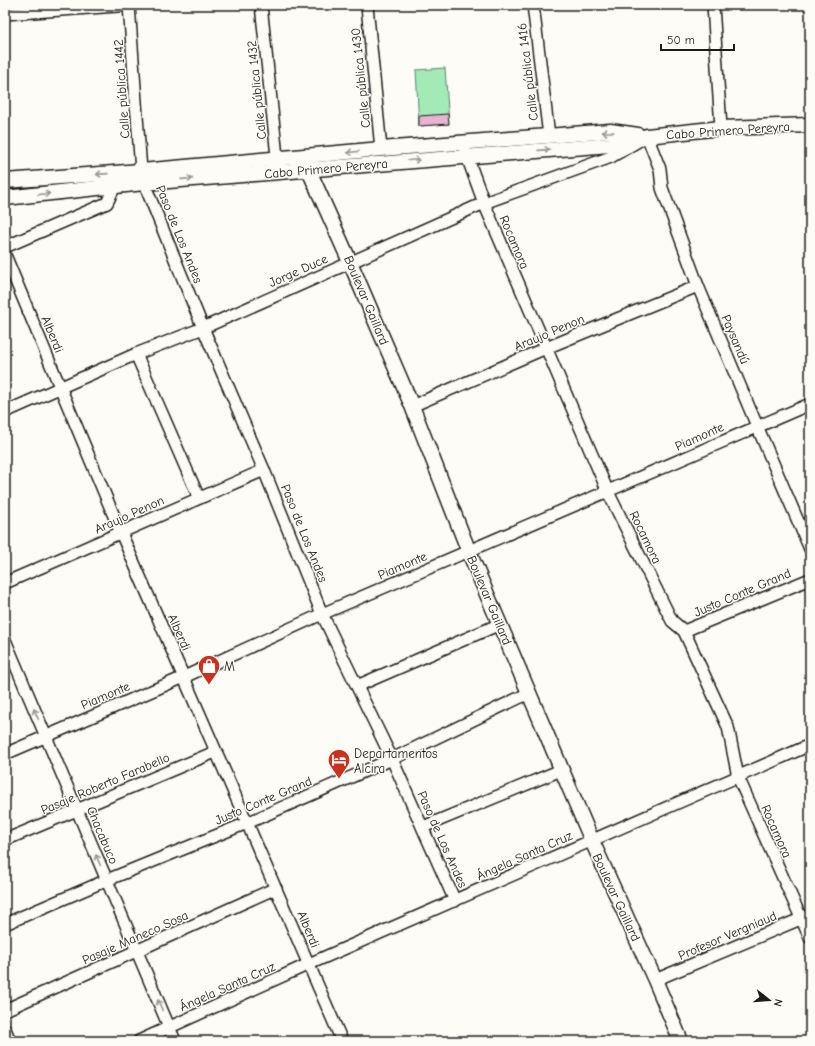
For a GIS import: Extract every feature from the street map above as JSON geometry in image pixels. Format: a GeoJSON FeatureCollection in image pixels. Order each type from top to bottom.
{"type":"FeatureCollection","features":[{"type":"Feature","properties":{"kind":"street","name":"Calle pública 1442"},"geometry":{"type":"LineString","coordinates":[[129,5],[142,177]]}},
{"type":"Feature","properties":{"kind":"street"},"geometry":{"type":"LineString","coordinates":[[5,14],[132,5]]}},
{"type":"Feature","properties":{"kind":"street","name":"Calle pública 1432"},"geometry":{"type":"LineString","coordinates":[[261,5],[278,166]]}},
{"type":"Feature","properties":{"kind":"street","name":"Calle pública 1430"},"geometry":{"type":"LineString","coordinates":[[368,5],[382,149]]}},
{"type":"Feature","properties":{"kind":"street","name":"Calle pública 1416"},"geometry":{"type":"LineString","coordinates":[[533,5],[549,136]]}},
{"type":"Feature","properties":{"kind":"street"},"geometry":{"type":"LineString","coordinates":[[713,5],[721,128]]}},
{"type":"Feature","properties":{"kind":"street","name":"Cabo Primero Pereyra"},"geometry":{"type":"LineString","coordinates":[[278,166],[303,157],[382,149],[464,149],[610,145],[646,136],[721,128],[809,128]]}},
{"type":"Feature","properties":{"kind":"street","name":"Cabo Primero Pereyra"},"geometry":{"type":"LineString","coordinates":[[5,181],[142,177],[278,166],[309,170],[549,136],[610,131],[646,136]]}},
{"type":"Feature","properties":{"kind":"street","name":"Jorge Duce"},"geometry":{"type":"LineString","coordinates":[[5,412],[136,354],[203,328],[484,203],[611,157],[646,136]]}},
{"type":"Feature","properties":{"kind":"street","name":"Paysandú"},"geometry":{"type":"LineString","coordinates":[[646,136],[660,169],[662,188],[698,286],[810,550]]}},
{"type":"Feature","properties":{"kind":"street","name":"Rocamora"},"geometry":{"type":"LineString","coordinates":[[464,149],[484,203],[608,492],[672,621],[684,632],[728,727],[738,777],[806,916],[810,938]]}},
{"type":"Feature","properties":{"kind":"street","name":"Boulevar Gaillard"},"geometry":{"type":"LineString","coordinates":[[303,157],[412,406],[469,552],[592,841],[681,1041]]}},
{"type":"Feature","properties":{"kind":"street","name":"Cabo Primero Pereyra"},"geometry":{"type":"LineString","coordinates":[[5,198],[115,186],[142,177]]}},
{"type":"Feature","properties":{"kind":"street","name":"Paso de Los Andes"},"geometry":{"type":"LineString","coordinates":[[142,177],[203,328],[264,470],[322,614],[392,759],[456,901]]}},
{"type":"Feature","properties":{"kind":"street"},"geometry":{"type":"LineString","coordinates":[[5,247],[107,203],[115,186]]}},
{"type":"Feature","properties":{"kind":"street","name":"Alberdi"},"geometry":{"type":"LineString","coordinates":[[5,255],[121,533],[342,1041]]}},
{"type":"Feature","properties":{"kind":"street","name":"Araujo Penon"},"geometry":{"type":"LineString","coordinates":[[412,406],[546,348],[698,286]]}},
{"type":"Feature","properties":{"kind":"street"},"geometry":{"type":"LineString","coordinates":[[136,354],[198,498]]}},
{"type":"Feature","properties":{"kind":"street","name":"Piamonte"},"geometry":{"type":"LineString","coordinates":[[5,754],[184,677],[322,614],[810,404]]}},
{"type":"Feature","properties":{"kind":"street","name":"Araujo Penon"},"geometry":{"type":"LineString","coordinates":[[5,583],[264,470]]}},
{"type":"Feature","properties":{"kind":"street","name":"Justo Conte Grand"},"geometry":{"type":"LineString","coordinates":[[684,632],[810,579]]}},
{"type":"Feature","properties":{"kind":"street"},"geometry":{"type":"LineString","coordinates":[[356,686],[500,624]]}},
{"type":"Feature","properties":{"kind":"street","name":"Chacabuco"},"geometry":{"type":"LineString","coordinates":[[5,640],[175,1041]]}},
{"type":"Feature","properties":{"kind":"street","name":"Justo Conte Grand"},"geometry":{"type":"LineString","coordinates":[[5,924],[106,880],[247,823],[392,759],[529,693]]}},
{"type":"Feature","properties":{"kind":"street","name":"Ángela Santa Cruz"},"geometry":{"type":"LineString","coordinates":[[139,1041],[309,964],[810,745]]}},
{"type":"Feature","properties":{"kind":"street","name":"Pasaje Roberto Farabello"},"geometry":{"type":"LineString","coordinates":[[5,840],[215,752]]}},
{"type":"Feature","properties":{"kind":"street"},"geometry":{"type":"LineString","coordinates":[[423,827],[562,770]]}},
{"type":"Feature","properties":{"kind":"street","name":"Pasaje Maneco Sosa"},"geometry":{"type":"LineString","coordinates":[[5,1010],[276,888]]}},
{"type":"Feature","properties":{"kind":"street","name":"Profesor Vergniaud"},"geometry":{"type":"LineString","coordinates":[[655,980],[806,916]]}},
{"type":"Feature","properties":{"kind":"street"},"geometry":{"type":"LineString","coordinates":[[5,1029],[10,1041]]}},
{"type":"Feature","properties":{"kind":"green space"},"geometry":{"type":"Polygon","coordinates":[[[445,68],[449,124],[419,126],[416,70],[445,68]]]}},
{"type":"Feature","properties":{"kind":"green space"},"geometry":{"type":"Polygon","coordinates":[[[133,177],[134,182],[5,191],[5,186],[133,177]]]}},
{"type":"Feature","properties":{"kind":"building"},"geometry":{"type":"Polygon","coordinates":[[[448,114],[449,124],[419,126],[419,116],[448,114]]]}},
{"type":"Feature","properties":{"kind":"place","name":"M"},"geometry":{"type":"Point","coordinates":[209,686]}},
{"type":"Feature","properties":{"kind":"place","name":"Departamentos Alcira"},"geometry":{"type":"Point","coordinates":[339,780]}}]}
